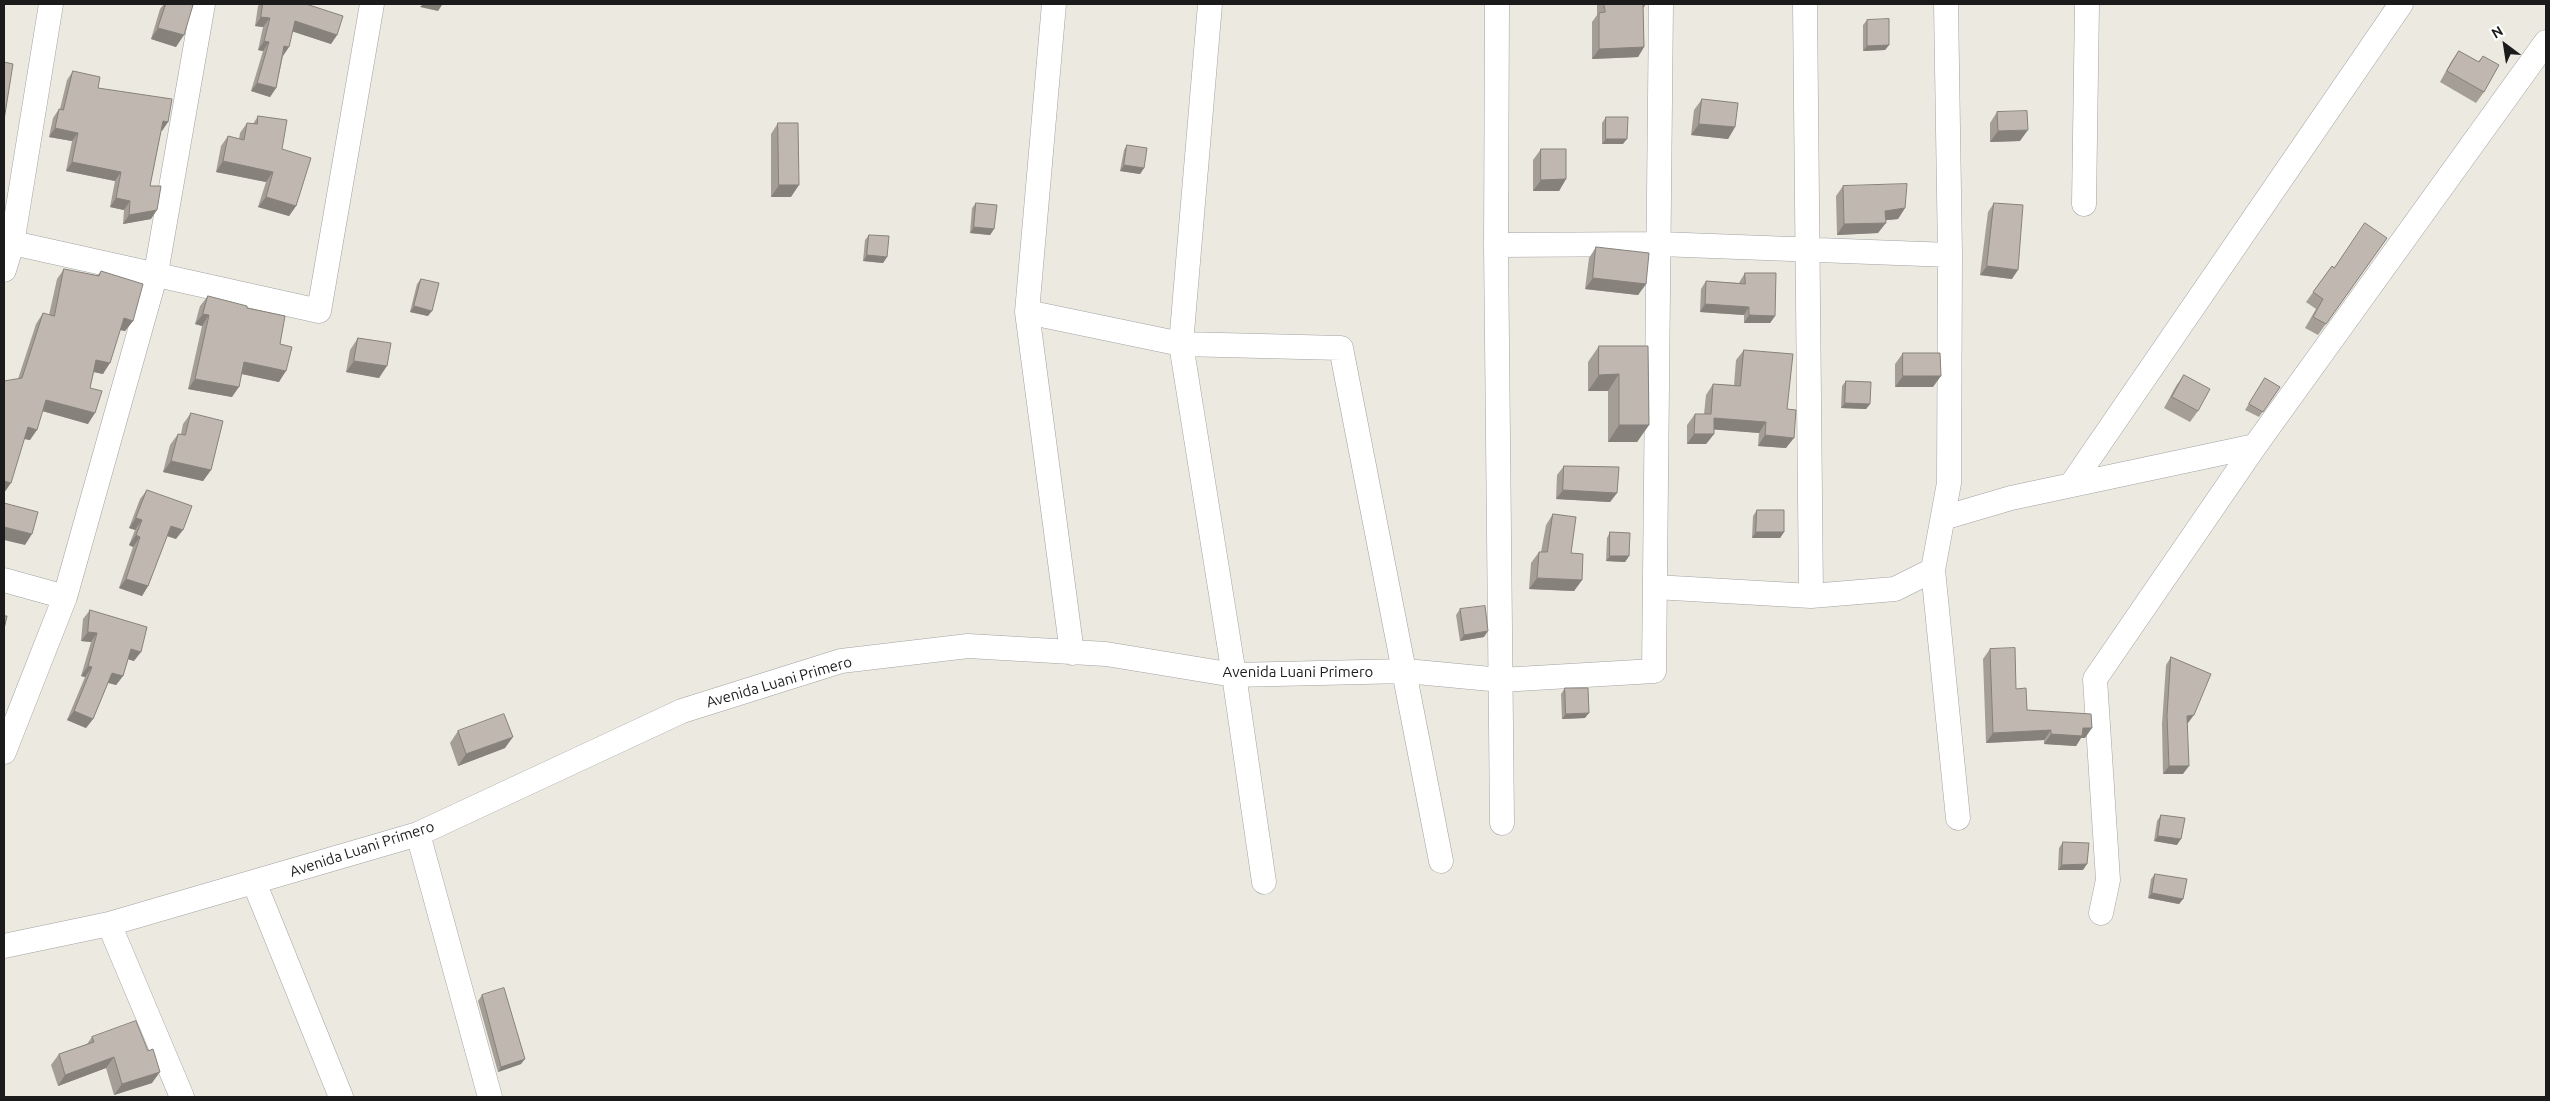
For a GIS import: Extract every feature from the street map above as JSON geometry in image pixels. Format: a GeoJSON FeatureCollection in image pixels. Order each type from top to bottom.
{"type":"FeatureCollection","features":[{"type":"Feature","properties":{"kind":"street"},"geometry":{"type":"LineString","coordinates":[[4,270],[51,4]]}},
{"type":"Feature","properties":{"kind":"street"},"geometry":{"type":"LineString","coordinates":[[4,752],[65,597],[156,273],[203,4]]}},
{"type":"Feature","properties":{"kind":"street"},"geometry":{"type":"LineString","coordinates":[[8,243],[156,273],[319,311],[372,4]]}},
{"type":"Feature","properties":{"kind":"street"},"geometry":{"type":"LineString","coordinates":[[1054,4],[1027,312],[1072,654]]}},
{"type":"Feature","properties":{"kind":"street"},"geometry":{"type":"LineString","coordinates":[[1210,4],[1181,344],[1234,675],[1264,882]]}},
{"type":"Feature","properties":{"kind":"street"},"geometry":{"type":"LineString","coordinates":[[1497,4],[1496,244],[1502,823]]}},
{"type":"Feature","properties":{"kind":"street"},"geometry":{"type":"LineString","coordinates":[[1662,4],[1655,587],[1811,596],[1895,589],[1933,570]]}},
{"type":"Feature","properties":{"kind":"street"},"geometry":{"type":"LineString","coordinates":[[1805,4],[1811,596]]}},
{"type":"Feature","properties":{"kind":"street"},"geometry":{"type":"LineString","coordinates":[[1946,4],[1950,255],[1949,483],[1933,570],[1958,818]]}},
{"type":"Feature","properties":{"kind":"street"},"geometry":{"type":"LineString","coordinates":[[2084,204],[2087,4]]}},
{"type":"Feature","properties":{"kind":"street"},"geometry":{"type":"LineString","coordinates":[[2071,484],[2401,4]]}},
{"type":"Feature","properties":{"kind":"street"},"geometry":{"type":"LineString","coordinates":[[2101,913],[2108,880],[2095,679],[2196,535],[2255,446],[2546,42]]}},
{"type":"Feature","properties":{"kind":"street"},"geometry":{"type":"LineString","coordinates":[[1496,244],[1659,244],[1950,255]]}},
{"type":"Feature","properties":{"kind":"street"},"geometry":{"type":"LineString","coordinates":[[1027,312],[1181,344],[1341,348],[1406,671],[1441,861]]}},
{"type":"Feature","properties":{"kind":"street"},"geometry":{"type":"LineString","coordinates":[[1944,518],[2011,498],[2071,484],[2255,446]]}},
{"type":"Feature","properties":{"kind":"street"},"geometry":{"type":"LineString","coordinates":[[4,580],[65,597]]}},
{"type":"Feature","properties":{"kind":"street","name":"Avenida Luani Primero"},"geometry":{"type":"LineString","coordinates":[[4,946],[109,924],[418,834],[682,711],[841,661],[968,646],[1072,654],[1106,654],[1234,675],[1406,671],[1502,680],[1654,671],[1655,587]]}},
{"type":"Feature","properties":{"kind":"street"},"geometry":{"type":"LineString","coordinates":[[418,834],[490,1097]]}},
{"type":"Feature","properties":{"kind":"street"},"geometry":{"type":"LineString","coordinates":[[254,882],[341,1097]]}},
{"type":"Feature","properties":{"kind":"street"},"geometry":{"type":"LineString","coordinates":[[109,924],[182,1097]]}},
{"type":"Feature","properties":{"kind":"building"},"geometry":{"type":"Polygon","coordinates":[[[166,4],[193,5],[184,35],[158,28],[166,4]]]}},
{"type":"Feature","properties":{"kind":"building"},"geometry":{"type":"Polygon","coordinates":[[[263,4],[306,4],[343,16],[337,35],[295,21],[289,47],[284,46],[276,88],[257,83],[269,42],[264,41],[270,18],[261,17],[263,4]]]}},
{"type":"Feature","properties":{"kind":"building"},"geometry":{"type":"Polygon","coordinates":[[[1604,4],[1643,4],[1644,47],[1599,49],[1599,13],[1605,12],[1604,4]]]}},
{"type":"Feature","properties":{"kind":"building"},"geometry":{"type":"Polygon","coordinates":[[[1889,19],[1889,45],[1867,46],[1867,20],[1889,19]]]}},
{"type":"Feature","properties":{"kind":"building"},"geometry":{"type":"Polygon","coordinates":[[[2459,51],[2479,62],[2483,56],[2499,65],[2484,92],[2447,71],[2459,51]]]}},
{"type":"Feature","properties":{"kind":"building"},"geometry":{"type":"Polygon","coordinates":[[[4,62],[13,64],[4,120],[4,62]]]}},
{"type":"Feature","properties":{"kind":"building"},"geometry":{"type":"Polygon","coordinates":[[[73,71],[100,77],[98,88],[172,99],[168,122],[163,121],[150,186],[161,186],[157,210],[129,215],[130,201],[116,198],[121,172],[72,162],[78,133],[55,128],[59,109],[63,110],[73,71]]]}},
{"type":"Feature","properties":{"kind":"building"},"geometry":{"type":"Polygon","coordinates":[[[1702,99],[1738,103],[1735,127],[1699,124],[1702,99]]]}},
{"type":"Feature","properties":{"kind":"building"},"geometry":{"type":"Polygon","coordinates":[[[2027,111],[2028,130],[1998,131],[1997,112],[2027,111]]]}},
{"type":"Feature","properties":{"kind":"building"},"geometry":{"type":"Polygon","coordinates":[[[258,116],[287,120],[282,149],[311,158],[296,206],[266,197],[273,172],[223,161],[228,136],[244,140],[247,123],[257,124],[258,116]]]}},
{"type":"Feature","properties":{"kind":"building"},"geometry":{"type":"Polygon","coordinates":[[[1606,117],[1628,117],[1627,139],[1606,139],[1606,117]]]}},
{"type":"Feature","properties":{"kind":"building"},"geometry":{"type":"Polygon","coordinates":[[[778,123],[798,123],[799,185],[779,185],[778,123]]]}},
{"type":"Feature","properties":{"kind":"building"},"geometry":{"type":"Polygon","coordinates":[[[1127,145],[1147,148],[1144,168],[1124,165],[1127,145]]]}},
{"type":"Feature","properties":{"kind":"building"},"geometry":{"type":"Polygon","coordinates":[[[1541,149],[1566,149],[1566,179],[1541,180],[1541,149]]]}},
{"type":"Feature","properties":{"kind":"building"},"geometry":{"type":"Polygon","coordinates":[[[1907,184],[1905,208],[1885,211],[1886,223],[1844,224],[1843,186],[1907,184]]]}},
{"type":"Feature","properties":{"kind":"building"},"geometry":{"type":"Polygon","coordinates":[[[976,203],[997,205],[994,229],[974,227],[976,203]]]}},
{"type":"Feature","properties":{"kind":"building"},"geometry":{"type":"Polygon","coordinates":[[[1994,203],[2023,205],[2018,270],[1987,266],[1994,203]]]}},
{"type":"Feature","properties":{"kind":"building"},"geometry":{"type":"Polygon","coordinates":[[[2365,223],[2387,238],[2326,324],[2313,317],[2323,299],[2313,292],[2332,266],[2334,268],[2365,223]]]}},
{"type":"Feature","properties":{"kind":"building"},"geometry":{"type":"Polygon","coordinates":[[[869,235],[889,236],[887,257],[867,255],[869,235]]]}},
{"type":"Feature","properties":{"kind":"building"},"geometry":{"type":"Polygon","coordinates":[[[1596,247],[1649,253],[1646,284],[1593,278],[1596,247]]]}},
{"type":"Feature","properties":{"kind":"building"},"geometry":{"type":"Polygon","coordinates":[[[64,269],[99,276],[101,271],[143,284],[133,321],[124,318],[110,363],[96,360],[90,388],[102,391],[95,413],[46,400],[37,430],[28,427],[11,483],[4,481],[4,381],[22,378],[43,313],[54,316],[64,269]]]}},
{"type":"Feature","properties":{"kind":"building"},"geometry":{"type":"Polygon","coordinates":[[[1745,273],[1776,273],[1775,316],[1749,315],[1749,307],[1705,304],[1706,281],[1745,284],[1745,273]]]}},
{"type":"Feature","properties":{"kind":"building"},"geometry":{"type":"Polygon","coordinates":[[[421,279],[439,283],[432,311],[414,306],[421,279]]]}},
{"type":"Feature","properties":{"kind":"building"},"geometry":{"type":"Polygon","coordinates":[[[208,296],[247,306],[247,308],[285,316],[280,344],[292,347],[286,371],[244,362],[239,387],[195,379],[209,315],[203,314],[208,296]]]}},
{"type":"Feature","properties":{"kind":"building"},"geometry":{"type":"Polygon","coordinates":[[[358,338],[391,343],[387,366],[354,361],[358,338]]]}},
{"type":"Feature","properties":{"kind":"building"},"geometry":{"type":"Polygon","coordinates":[[[1599,346],[1648,346],[1649,425],[1619,425],[1619,374],[1599,375],[1599,346]]]}},
{"type":"Feature","properties":{"kind":"building"},"geometry":{"type":"Polygon","coordinates":[[[1744,350],[1793,354],[1787,409],[1796,410],[1794,438],[1765,435],[1766,422],[1714,418],[1714,434],[1694,434],[1695,414],[1711,414],[1713,384],[1740,386],[1744,350]]]}},
{"type":"Feature","properties":{"kind":"building"},"geometry":{"type":"Polygon","coordinates":[[[1903,353],[1940,353],[1941,376],[1903,376],[1903,353]]]}},
{"type":"Feature","properties":{"kind":"building"},"geometry":{"type":"Polygon","coordinates":[[[2184,375],[2210,389],[2198,411],[2172,397],[2184,375]]]}},
{"type":"Feature","properties":{"kind":"building"},"geometry":{"type":"Polygon","coordinates":[[[2265,378],[2280,387],[2263,412],[2249,404],[2265,378]]]}},
{"type":"Feature","properties":{"kind":"building"},"geometry":{"type":"Polygon","coordinates":[[[1846,381],[1871,382],[1870,404],[1845,403],[1846,381]]]}},
{"type":"Feature","properties":{"kind":"building"},"geometry":{"type":"Polygon","coordinates":[[[191,413],[223,421],[211,470],[171,461],[178,434],[185,435],[191,413]]]}},
{"type":"Feature","properties":{"kind":"building"},"geometry":{"type":"Polygon","coordinates":[[[1564,466],[1619,467],[1617,493],[1563,490],[1564,466]]]}},
{"type":"Feature","properties":{"kind":"building"},"geometry":{"type":"Polygon","coordinates":[[[147,490],[192,506],[183,530],[171,526],[148,586],[126,579],[140,537],[136,535],[142,520],[136,518],[147,490]]]}},
{"type":"Feature","properties":{"kind":"building"},"geometry":{"type":"Polygon","coordinates":[[[4,503],[38,512],[32,534],[4,527],[4,503]]]}},
{"type":"Feature","properties":{"kind":"building"},"geometry":{"type":"Polygon","coordinates":[[[1757,510],[1784,510],[1784,532],[1756,532],[1757,510]]]}},
{"type":"Feature","properties":{"kind":"building"},"geometry":{"type":"Polygon","coordinates":[[[1553,514],[1576,517],[1571,553],[1583,554],[1582,580],[1537,578],[1539,552],[1547,552],[1553,514]]]}},
{"type":"Feature","properties":{"kind":"building"},"geometry":{"type":"Polygon","coordinates":[[[1610,532],[1630,533],[1629,556],[1610,556],[1610,532]]]}},
{"type":"Feature","properties":{"kind":"building"},"geometry":{"type":"Polygon","coordinates":[[[1485,606],[1488,631],[1464,635],[1460,609],[1485,606]]]}},
{"type":"Feature","properties":{"kind":"building"},"geometry":{"type":"Polygon","coordinates":[[[90,610],[147,627],[141,652],[131,649],[123,676],[112,673],[93,719],[74,711],[92,667],[88,666],[97,633],[88,632],[90,610]]]}},
{"type":"Feature","properties":{"kind":"building"},"geometry":{"type":"Polygon","coordinates":[[[4,616],[7,616],[4,629],[4,616]]]}},
{"type":"Feature","properties":{"kind":"building"},"geometry":{"type":"Polygon","coordinates":[[[2015,648],[2016,689],[2026,688],[2027,710],[2091,714],[2092,728],[2083,728],[2082,736],[2051,734],[2051,730],[1993,733],[1990,649],[2015,648]]]}},
{"type":"Feature","properties":{"kind":"building"},"geometry":{"type":"Polygon","coordinates":[[[2171,657],[2211,674],[2194,715],[2187,716],[2189,766],[2169,766],[2167,716],[2171,657]]]}},
{"type":"Feature","properties":{"kind":"building"},"geometry":{"type":"Polygon","coordinates":[[[1565,688],[1588,688],[1589,713],[1566,714],[1565,688]]]}},
{"type":"Feature","properties":{"kind":"building"},"geometry":{"type":"Polygon","coordinates":[[[504,714],[513,737],[466,754],[458,731],[504,714]]]}},
{"type":"Feature","properties":{"kind":"building"},"geometry":{"type":"Polygon","coordinates":[[[2161,815],[2185,818],[2181,839],[2158,836],[2161,815]]]}},
{"type":"Feature","properties":{"kind":"building"},"geometry":{"type":"Polygon","coordinates":[[[2063,842],[2089,843],[2087,864],[2062,865],[2063,842]]]}},
{"type":"Feature","properties":{"kind":"building"},"geometry":{"type":"Polygon","coordinates":[[[2155,874],[2187,879],[2183,899],[2152,893],[2155,874]]]}},
{"type":"Feature","properties":{"kind":"building"},"geometry":{"type":"Polygon","coordinates":[[[504,988],[525,1059],[501,1067],[482,995],[504,988]]]}},
{"type":"Feature","properties":{"kind":"building"},"geometry":{"type":"Polygon","coordinates":[[[136,1021],[148,1051],[153,1049],[160,1072],[122,1084],[114,1057],[65,1075],[59,1054],[94,1042],[92,1037],[136,1021]]]}}]}
